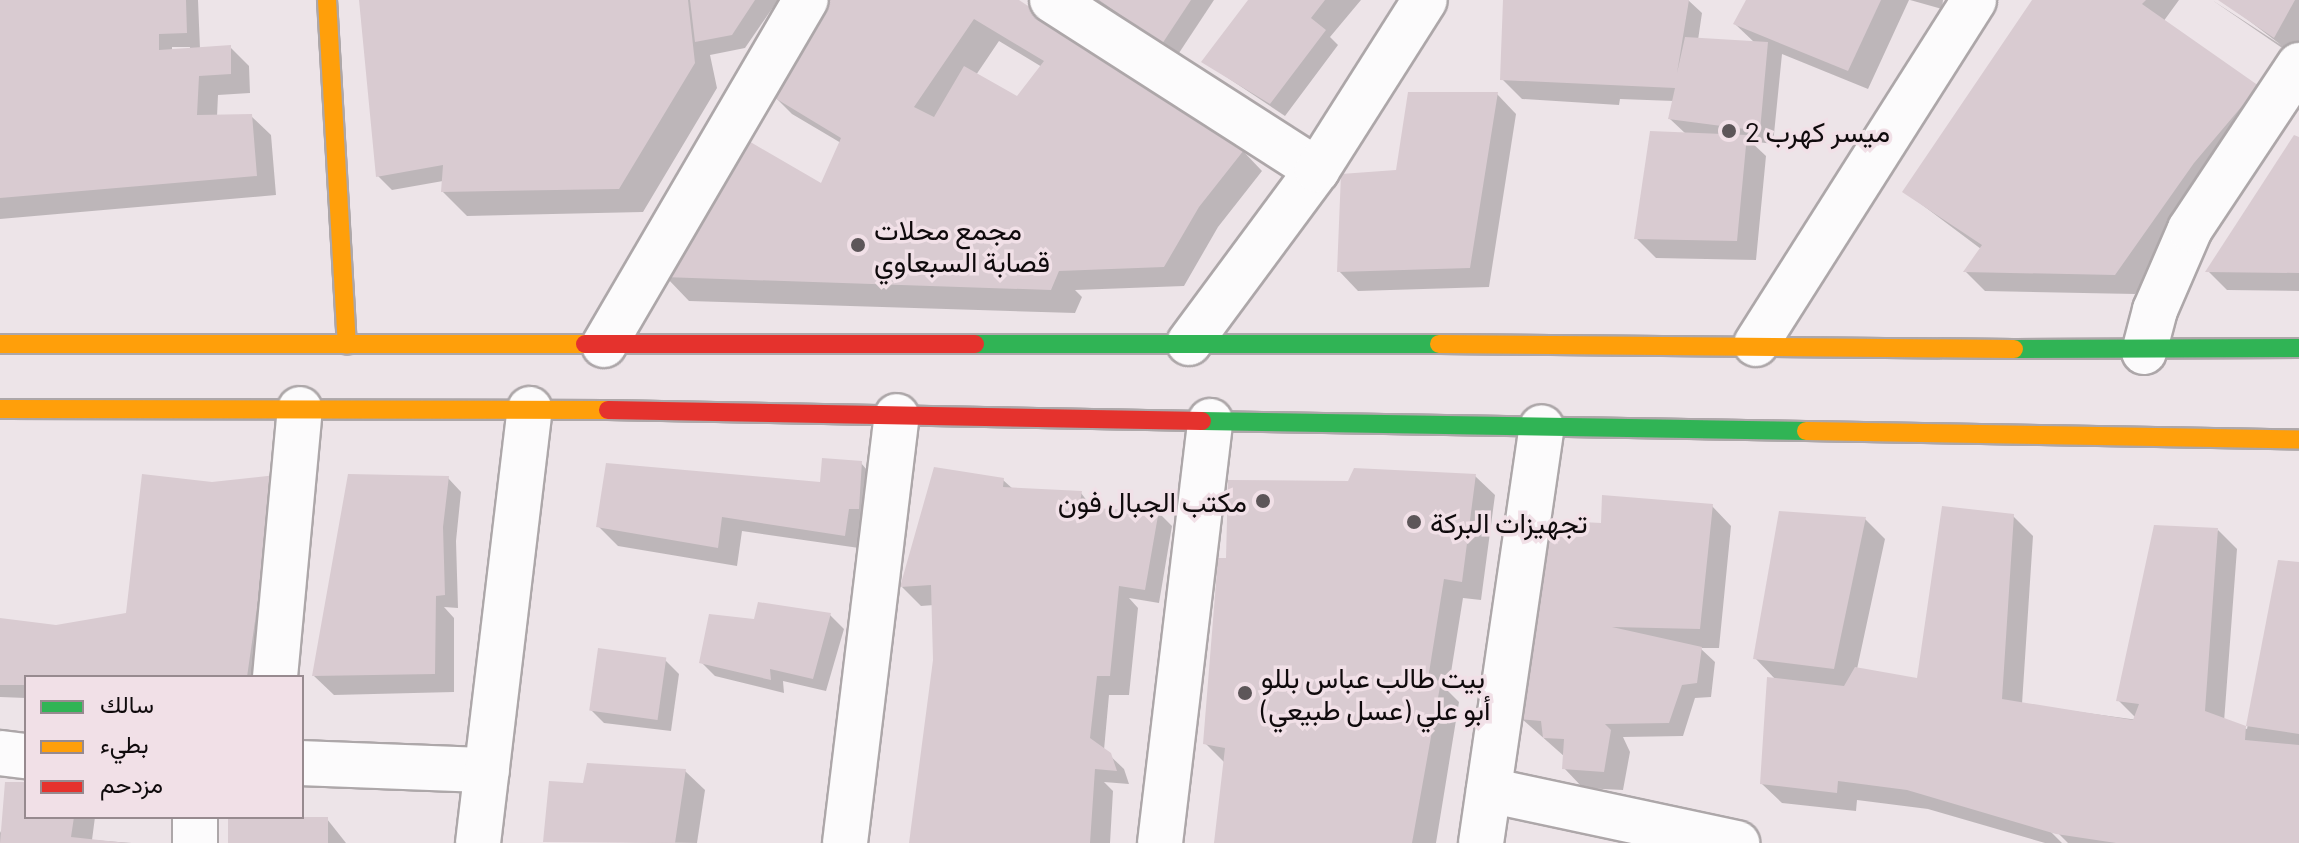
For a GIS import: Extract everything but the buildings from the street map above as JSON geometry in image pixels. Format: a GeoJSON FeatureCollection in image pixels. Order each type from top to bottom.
{"type":"FeatureCollection","features":[{"type":"Feature","properties":{"kind":"main road"},"geometry":{"type":"LineString","coordinates":[[327,0],[347,344]]}},
{"type":"Feature","properties":{"kind":"main road"},"geometry":{"type":"LineString","coordinates":[[0,344],[1756,344],[2144,352],[2299,348]]}},
{"type":"Feature","properties":{"kind":"main road"},"geometry":{"type":"LineString","coordinates":[[0,409],[530,409],[2299,440]]}},
{"type":"Feature","properties":{"kind":"street"},"geometry":{"type":"LineString","coordinates":[[604,345],[806,0]]}},
{"type":"Feature","properties":{"kind":"street"},"geometry":{"type":"LineString","coordinates":[[1052,0],[1317,170]]}},
{"type":"Feature","properties":{"kind":"street"},"geometry":{"type":"LineString","coordinates":[[1189,343],[1317,170],[1425,0]]}},
{"type":"Feature","properties":{"kind":"street"},"geometry":{"type":"LineString","coordinates":[[1756,344],[1974,0]]}},
{"type":"Feature","properties":{"kind":"street"},"geometry":{"type":"LineString","coordinates":[[2144,352],[2155,310],[2190,229],[2299,65]]}},
{"type":"Feature","properties":{"kind":"street"},"geometry":{"type":"LineString","coordinates":[[275,675],[300,409]]}},
{"type":"Feature","properties":{"kind":"street"},"geometry":{"type":"LineString","coordinates":[[478,843],[530,409]]}},
{"type":"Feature","properties":{"kind":"street"},"geometry":{"type":"LineString","coordinates":[[845,843],[897,416]]}},
{"type":"Feature","properties":{"kind":"street"},"geometry":{"type":"LineString","coordinates":[[1160,843],[1210,421]]}},
{"type":"Feature","properties":{"kind":"street"},"geometry":{"type":"LineString","coordinates":[[1481,843],[1542,427]]}},
{"type":"Feature","properties":{"kind":"street"},"geometry":{"type":"LineString","coordinates":[[0,753],[24,756]]}},
{"type":"Feature","properties":{"kind":"street"},"geometry":{"type":"LineString","coordinates":[[304,763],[487,770]]}},
{"type":"Feature","properties":{"kind":"street"},"geometry":{"type":"LineString","coordinates":[[1489,790],[1737,843]]}},
{"type":"Feature","properties":{"kind":"street"},"geometry":{"type":"LineString","coordinates":[[195,819],[195,843]]}},
{"type":"Feature","properties":{"kind":"traffic: fast"},"geometry":{"type":"LineString","coordinates":[[975,344],[1439,344]]}},
{"type":"Feature","properties":{"kind":"traffic: fast"},"geometry":{"type":"LineString","coordinates":[[2014,349],[2299,348]]}},
{"type":"Feature","properties":{"kind":"traffic: fast"},"geometry":{"type":"LineString","coordinates":[[1202,421],[1806,431]]}},
{"type":"Feature","properties":{"kind":"traffic: slow"},"geometry":{"type":"LineString","coordinates":[[327,0],[347,344]]}},
{"type":"Feature","properties":{"kind":"traffic: slow"},"geometry":{"type":"LineString","coordinates":[[0,344],[585,344]]}},
{"type":"Feature","properties":{"kind":"traffic: slow"},"geometry":{"type":"LineString","coordinates":[[1439,344],[2014,349]]}},
{"type":"Feature","properties":{"kind":"traffic: slow"},"geometry":{"type":"LineString","coordinates":[[0,409],[608,410]]}},
{"type":"Feature","properties":{"kind":"traffic: slow"},"geometry":{"type":"LineString","coordinates":[[1806,431],[2299,440]]}},
{"type":"Feature","properties":{"kind":"traffic: jam"},"geometry":{"type":"LineString","coordinates":[[585,344],[975,344]]}},
{"type":"Feature","properties":{"kind":"traffic: jam"},"geometry":{"type":"LineString","coordinates":[[608,410],[1202,421]]}},
{"type":"Feature","properties":{"kind":"place","name":"ميسر كهرب 2"},"geometry":{"type":"Point","coordinates":[1729,131]}},
{"type":"Feature","properties":{"kind":"place","name":"مجمع محلات قصابة السبعاوي"},"geometry":{"type":"Point","coordinates":[858,245]}},
{"type":"Feature","properties":{"kind":"place","name":"مكتب الجبال فون"},"geometry":{"type":"Point","coordinates":[1263,501]}},
{"type":"Feature","properties":{"kind":"place","name":"تجهيزات البركة"},"geometry":{"type":"Point","coordinates":[1414,522]}},
{"type":"Feature","properties":{"kind":"place","name":"بيت طالب عباس بللو أبو علي (عسل طبيعي)"},"geometry":{"type":"Point","coordinates":[1245,693]}}]}
